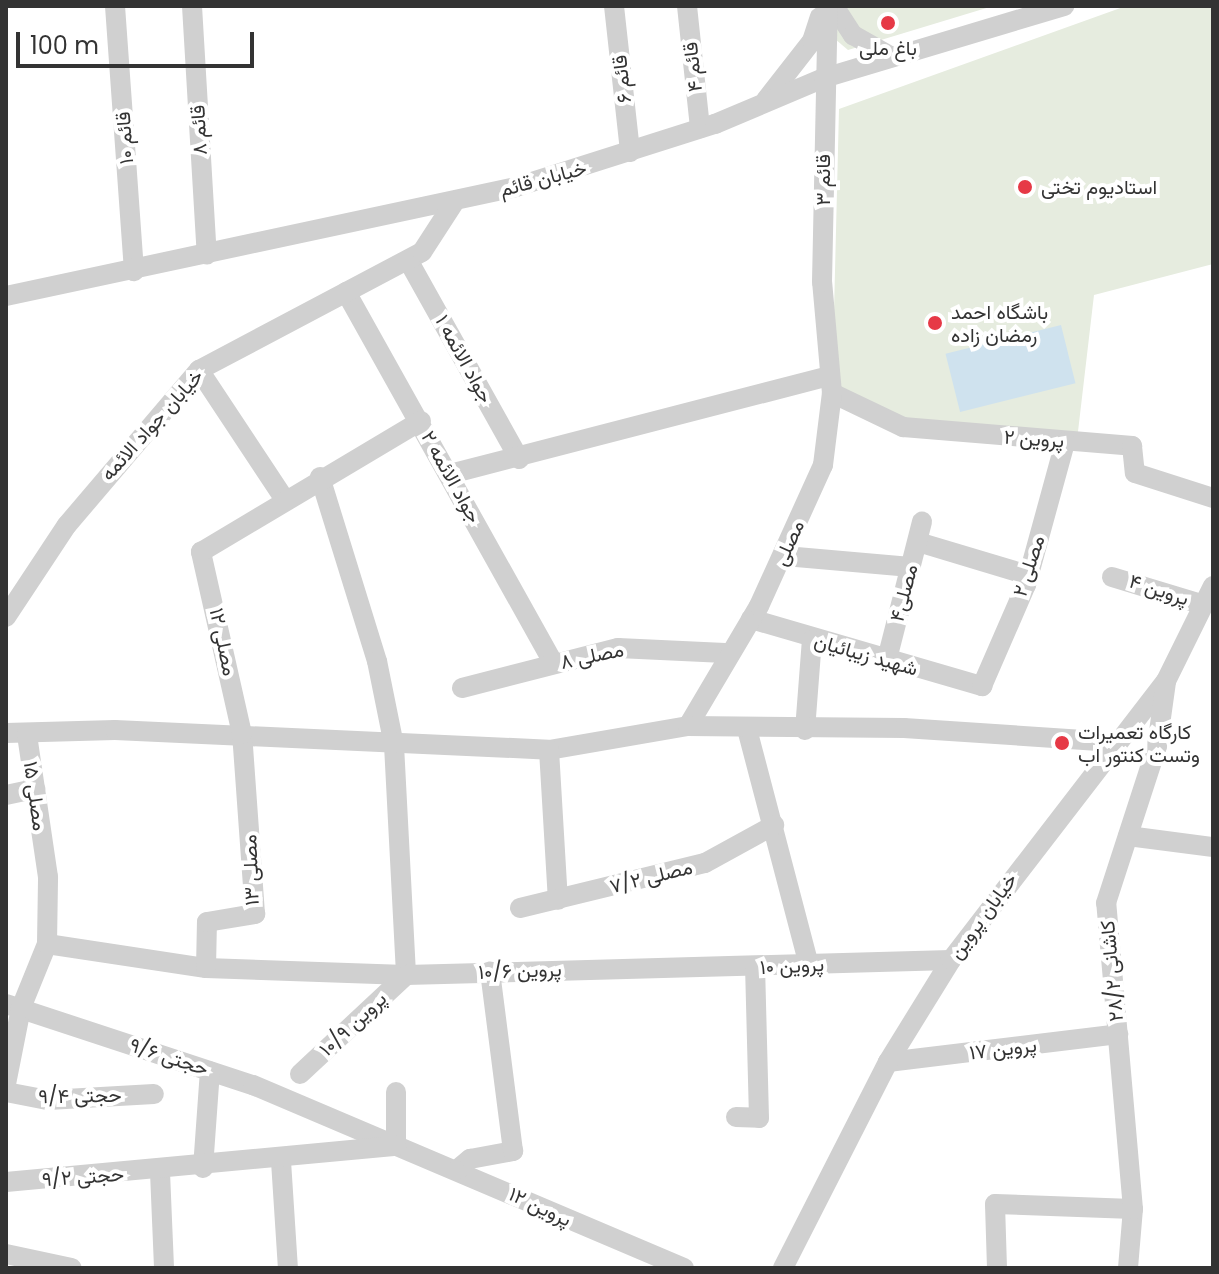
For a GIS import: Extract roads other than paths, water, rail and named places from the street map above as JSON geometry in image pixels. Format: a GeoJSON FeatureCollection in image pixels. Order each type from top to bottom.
{"type":"FeatureCollection","features":[{"type":"Feature","properties":{"kind":"street","name":"قائم ۱۰"},"geometry":{"type":"LineString","coordinates":[[115,6],[134,271]]}},
{"type":"Feature","properties":{"kind":"street","name":"قائم ۸"},"geometry":{"type":"LineString","coordinates":[[192,6],[207,255]]}},
{"type":"Feature","properties":{"kind":"street","name":"قائم ۶"},"geometry":{"type":"LineString","coordinates":[[614,6],[630,152]]}},
{"type":"Feature","properties":{"kind":"street","name":"قائم ۴"},"geometry":{"type":"LineString","coordinates":[[687,6],[700,128]]}},
{"type":"Feature","properties":{"kind":"street"},"geometry":{"type":"LineString","coordinates":[[762,104],[812,41],[829,6],[853,35],[892,57]]}},
{"type":"Feature","properties":{"kind":"street","name":"قائم ۳"},"geometry":{"type":"LineString","coordinates":[[822,282],[824,78],[829,6]]}},
{"type":"Feature","properties":{"kind":"street","name":"خیابان قائم"},"geometry":{"type":"LineString","coordinates":[[6,296],[455,201],[630,152],[700,128],[824,78],[1064,6]]}},
{"type":"Feature","properties":{"kind":"street","name":"خیابان جواد الائمه"},"geometry":{"type":"LineString","coordinates":[[6,617],[67,525],[199,370],[422,252],[455,201]]}},
{"type":"Feature","properties":{"kind":"street","name":"جواد الائمه ۱"},"geometry":{"type":"LineString","coordinates":[[408,260],[519,459]]}},
{"type":"Feature","properties":{"kind":"street","name":"مصلی"},"geometry":{"type":"LineString","coordinates":[[688,726],[725,653],[751,619],[785,556],[823,465],[829,385],[822,282]]}},
{"type":"Feature","properties":{"kind":"street","name":"جواد الائمه ۲"},"geometry":{"type":"LineString","coordinates":[[346,292],[421,421],[554,664]]}},
{"type":"Feature","properties":{"kind":"street"},"geometry":{"type":"LineString","coordinates":[[199,370],[283,497],[421,421]]}},
{"type":"Feature","properties":{"kind":"street"},"geometry":{"type":"LineString","coordinates":[[450,474],[829,385]]}},
{"type":"Feature","properties":{"kind":"street","name":"پروین ۲"},"geometry":{"type":"LineString","coordinates":[[829,385],[903,427],[1132,446],[1135,473],[1213,498]]}},
{"type":"Feature","properties":{"kind":"street","name":"مصلی ۲"},"geometry":{"type":"LineString","coordinates":[[982,686],[1028,575],[1065,442]]}},
{"type":"Feature","properties":{"kind":"street"},"geometry":{"type":"LineString","coordinates":[[320,477],[377,661],[394,745],[406,975]]}},
{"type":"Feature","properties":{"kind":"street","name":"مصلی ۱۲"},"geometry":{"type":"LineString","coordinates":[[242,734],[201,552],[283,497]]}},
{"type":"Feature","properties":{"kind":"street","name":"مصلی۴"},"geometry":{"type":"LineString","coordinates":[[886,663],[920,532],[1028,575]]}},
{"type":"Feature","properties":{"kind":"street"},"geometry":{"type":"LineString","coordinates":[[785,556],[911,567]]}},
{"type":"Feature","properties":{"kind":"street","name":"پروین ۴"},"geometry":{"type":"LineString","coordinates":[[1112,577],[1204,605]]}},
{"type":"Feature","properties":{"kind":"street","name":"خیابان پروین"},"geometry":{"type":"LineString","coordinates":[[783,1268],[888,1062],[951,960],[1114,742],[1166,681],[1213,586]]}},
{"type":"Feature","properties":{"kind":"street","name":"شهید زیبائیان"},"geometry":{"type":"LineString","coordinates":[[751,619],[886,663],[982,686]]}},
{"type":"Feature","properties":{"kind":"street"},"geometry":{"type":"LineString","coordinates":[[805,730],[812,640]]}},
{"type":"Feature","properties":{"kind":"street","name":"مصلی ۸"},"geometry":{"type":"LineString","coordinates":[[462,688],[618,648],[725,653]]}},
{"type":"Feature","properties":{"kind":"street","name":"کاشانی ۲۸/۲"},"geometry":{"type":"LineString","coordinates":[[1128,1268],[1133,1209],[1106,903],[1157,746],[1166,681]]}},
{"type":"Feature","properties":{"kind":"street"},"geometry":{"type":"LineString","coordinates":[[16,733],[242,734],[394,745],[549,750],[688,726],[805,730],[904,728],[1114,742]]}},
{"type":"Feature","properties":{"kind":"street"},"geometry":{"type":"LineString","coordinates":[[747,729],[809,965]]}},
{"type":"Feature","properties":{"kind":"street","name":"مصلی ۱۵"},"geometry":{"type":"LineString","coordinates":[[16,733],[35,789],[44,858],[47,944]]}},
{"type":"Feature","properties":{"kind":"street","name":"مصلی ۱۳"},"geometry":{"type":"LineString","coordinates":[[206,968],[207,922],[255,914],[242,734]]}},
{"type":"Feature","properties":{"kind":"street"},"geometry":{"type":"LineString","coordinates":[[549,750],[558,900]]}},
{"type":"Feature","properties":{"kind":"street"},"geometry":{"type":"LineString","coordinates":[[6,795],[35,789]]}},
{"type":"Feature","properties":{"kind":"street","name":"مصلی ۷/۲"},"geometry":{"type":"LineString","coordinates":[[520,908],[705,863],[774,825]]}},
{"type":"Feature","properties":{"kind":"street"},"geometry":{"type":"LineString","coordinates":[[1128,836],[1213,847]]}},
{"type":"Feature","properties":{"kind":"street"},"geometry":{"type":"LineString","coordinates":[[6,1084],[14,1006],[47,944]]}},
{"type":"Feature","properties":{"kind":"street","name":"پروین ۱۰/۶"},"geometry":{"type":"LineString","coordinates":[[47,944],[206,968],[406,975],[634,969]]}},
{"type":"Feature","properties":{"kind":"street","name":"پروین ۱۰"},"geometry":{"type":"LineString","coordinates":[[634,969],[755,968],[951,960]]}},
{"type":"Feature","properties":{"kind":"street"},"geometry":{"type":"LineString","coordinates":[[736,1117],[759,1118],[755,968]]}},
{"type":"Feature","properties":{"kind":"street"},"geometry":{"type":"LineString","coordinates":[[458,1169],[470,1159],[513,1151],[490,971]]}},
{"type":"Feature","properties":{"kind":"street","name":"پروین ۱۰/۹"},"geometry":{"type":"LineString","coordinates":[[300,1074],[406,975]]}},
{"type":"Feature","properties":{"kind":"street","name":"حجتی ۹/۶"},"geometry":{"type":"LineString","coordinates":[[14,1006],[253,1085],[315,1110]]}},
{"type":"Feature","properties":{"kind":"street","name":"پروین ۱۷"},"geometry":{"type":"LineString","coordinates":[[888,1062],[1118,1034]]}},
{"type":"Feature","properties":{"kind":"street"},"geometry":{"type":"LineString","coordinates":[[203,1168],[210,1071]]}},
{"type":"Feature","properties":{"kind":"street"},"geometry":{"type":"LineString","coordinates":[[253,1085],[300,1074],[315,1110]]}},
{"type":"Feature","properties":{"kind":"street","name":"حجتی ۹/۴"},"geometry":{"type":"LineString","coordinates":[[6,1092],[48,1100],[154,1094]]}},
{"type":"Feature","properties":{"kind":"street"},"geometry":{"type":"LineString","coordinates":[[396,1092],[396,1146]]}},
{"type":"Feature","properties":{"kind":"street","name":"پروین ۱۲"},"geometry":{"type":"LineString","coordinates":[[315,1110],[684,1268]]}},
{"type":"Feature","properties":{"kind":"street","name":"پروین ۱۲"},"geometry":{"type":"LineString","coordinates":[[160,1172],[396,1146]]}},
{"type":"Feature","properties":{"kind":"street"},"geometry":{"type":"LineString","coordinates":[[281,1161],[288,1268]]}},
{"type":"Feature","properties":{"kind":"street"},"geometry":{"type":"LineString","coordinates":[[160,1172],[164,1268]]}},
{"type":"Feature","properties":{"kind":"street","name":"حجتی ۹/۲"},"geometry":{"type":"LineString","coordinates":[[6,1182],[160,1172]]}},
{"type":"Feature","properties":{"kind":"street"},"geometry":{"type":"LineString","coordinates":[[997,1268],[995,1204],[1133,1209]]}},
{"type":"Feature","properties":{"kind":"street"},"geometry":{"type":"LineString","coordinates":[[6,1254],[72,1268]]}},
{"type":"Feature","properties":{"kind":"water"},"geometry":{"type":"Polygon","coordinates":[[[1061,325],[1076,383],[960,412],[946,354],[1061,325]]]}},
{"type":"Feature","properties":{"kind":"place","name":"باغ ملی"},"geometry":{"type":"Point","coordinates":[888,23]}},
{"type":"Feature","properties":{"kind":"place","name":"استادیوم تختی"},"geometry":{"type":"Point","coordinates":[1025,187]}},
{"type":"Feature","properties":{"kind":"place","name":"باشگاه احمد رمضان زاده"},"geometry":{"type":"Point","coordinates":[935,323]}},
{"type":"Feature","properties":{"kind":"place","name":"کارگاه تعمیرات وتست کنتور اب"},"geometry":{"type":"Point","coordinates":[1062,743]}}]}
